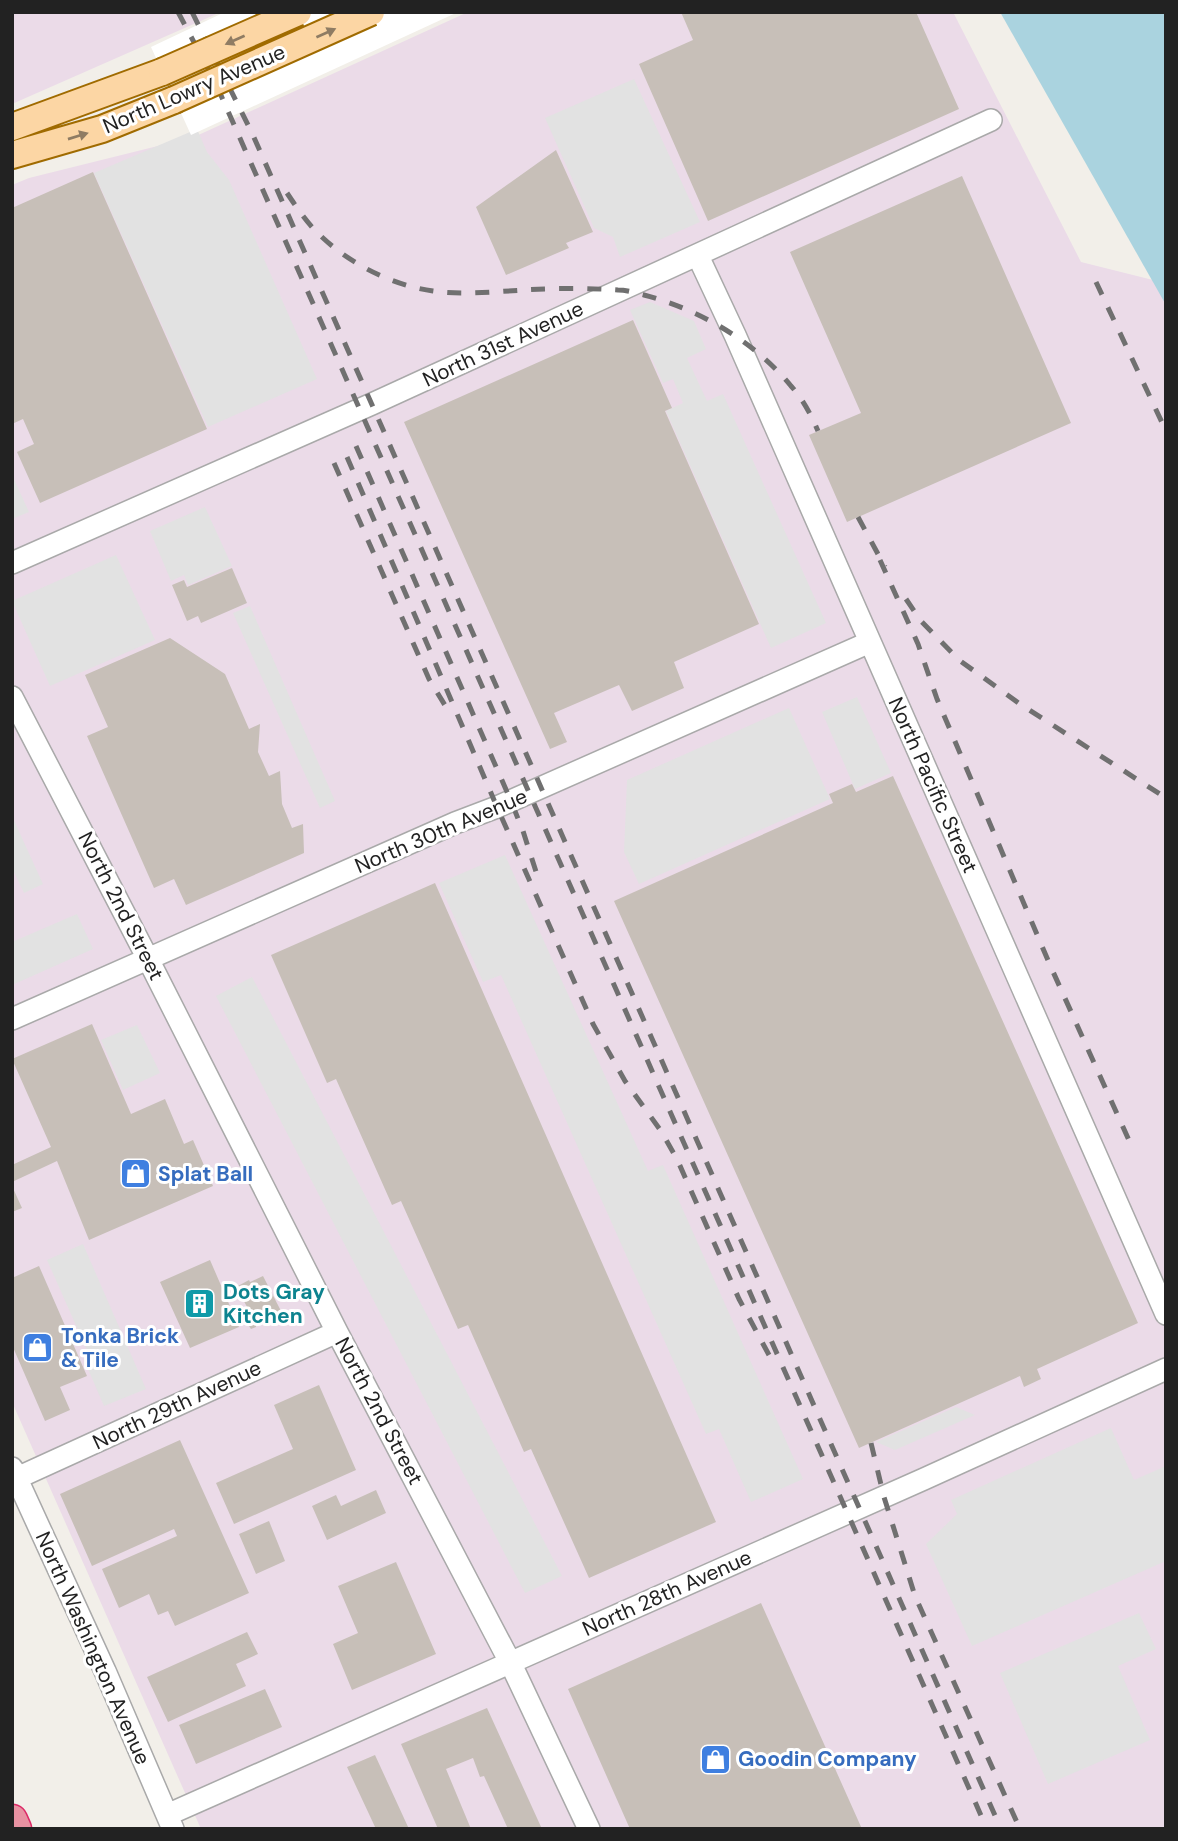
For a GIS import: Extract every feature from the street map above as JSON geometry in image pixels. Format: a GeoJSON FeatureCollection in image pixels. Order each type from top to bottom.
{"type":"FeatureCollection","features":[{"type":"Feature","properties":{"kind":"highway"},"geometry":{"type":"LineString","coordinates":[[12,1820],[16,1829]]}},
{"type":"Feature","properties":{"kind":"main road","name":"North Lowry Avenue"},"geometry":{"type":"LineString","coordinates":[[12,127],[162,72],[298,12]]}},
{"type":"Feature","properties":{"kind":"main road","name":"North Lowry Avenue"},"geometry":{"type":"LineString","coordinates":[[12,155],[102,129],[174,100],[371,12]]}},
{"type":"Feature","properties":{"kind":"street","name":"North 31st Avenue"},"geometry":{"type":"LineString","coordinates":[[12,563],[372,404],[991,120]]}},
{"type":"Feature","properties":{"kind":"street","name":"North Pacific Street"},"geometry":{"type":"LineString","coordinates":[[698,256],[1166,1314]]}},
{"type":"Feature","properties":{"kind":"street","name":"North 30th Avenue"},"geometry":{"type":"LineString","coordinates":[[12,1019],[870,642]]}},
{"type":"Feature","properties":{"kind":"street","name":"North 2nd Street"},"geometry":{"type":"LineString","coordinates":[[12,697],[148,958],[337,1332],[510,1662],[589,1829]]}},
{"type":"Feature","properties":{"kind":"street","name":"North 29th Avenue"},"geometry":{"type":"LineString","coordinates":[[15,1473],[337,1332]]}},
{"type":"Feature","properties":{"kind":"street","name":"North 28th Avenue"},"geometry":{"type":"LineString","coordinates":[[170,1822],[510,1662],[1166,1369]]}},
{"type":"Feature","properties":{"kind":"street","name":"North Washington Avenue"},"geometry":{"type":"LineString","coordinates":[[15,1473],[170,1822]]}},
{"type":"Feature","properties":{"kind":"shaded area"},"geometry":{"type":"Polygon","coordinates":[[[12,12],[221,12],[12,104],[12,12]]]}},
{"type":"Feature","properties":{"kind":"shaded area"},"geometry":{"type":"Polygon","coordinates":[[[468,12],[953,12],[1081,262],[1157,281],[1166,300],[1166,1829],[201,1829],[12,1402],[12,185],[29,178],[194,137],[468,12]]]}},
{"type":"Feature","properties":{"kind":"shaded area"},"geometry":{"type":"Polygon","coordinates":[[[634,79],[700,222],[620,257],[613,237],[594,228],[545,118],[634,79]]]}},
{"type":"Feature","properties":{"kind":"shaded area"},"geometry":{"type":"Polygon","coordinates":[[[197,129],[207,152],[229,180],[317,379],[208,427],[94,173],[197,129]]]}},
{"type":"Feature","properties":{"kind":"shaded area"},"geometry":{"type":"Polygon","coordinates":[[[650,302],[694,321],[706,349],[687,358],[707,401],[723,394],[826,623],[771,648],[666,411],[683,403],[673,379],[663,383],[630,310],[650,302]]]}},
{"type":"Feature","properties":{"kind":"shaded area"},"geometry":{"type":"Polygon","coordinates":[[[12,475],[29,512],[12,519],[12,475]]]}},
{"type":"Feature","properties":{"kind":"shaded area"},"geometry":{"type":"Polygon","coordinates":[[[205,507],[232,566],[188,585],[184,575],[171,581],[150,531],[205,507]]]}},
{"type":"Feature","properties":{"kind":"shaded area"},"geometry":{"type":"Polygon","coordinates":[[[116,555],[155,640],[50,686],[12,601],[116,555]]]}},
{"type":"Feature","properties":{"kind":"shaded area"},"geometry":{"type":"Polygon","coordinates":[[[250,606],[335,801],[320,808],[233,613],[250,606]]]}},
{"type":"Feature","properties":{"kind":"shaded area"},"geometry":{"type":"Polygon","coordinates":[[[857,697],[891,773],[855,789],[822,712],[857,697]]]}},
{"type":"Feature","properties":{"kind":"shaded area"},"geometry":{"type":"Polygon","coordinates":[[[789,708],[830,799],[639,884],[624,852],[627,780],[789,708]]]}},
{"type":"Feature","properties":{"kind":"shaded area"},"geometry":{"type":"Polygon","coordinates":[[[12,816],[43,884],[24,893],[12,868],[12,816]]]}},
{"type":"Feature","properties":{"kind":"shaded area"},"geometry":{"type":"Polygon","coordinates":[[[505,855],[648,1171],[663,1165],[803,1479],[751,1502],[719,1429],[706,1434],[501,975],[483,982],[439,883],[505,855]]]}},
{"type":"Feature","properties":{"kind":"shaded area"},"geometry":{"type":"Polygon","coordinates":[[[77,914],[93,949],[12,985],[12,942],[77,914]]]}},
{"type":"Feature","properties":{"kind":"shaded area"},"geometry":{"type":"Polygon","coordinates":[[[252,977],[562,1576],[525,1593],[216,996],[252,977]]]}},
{"type":"Feature","properties":{"kind":"shaded area"},"geometry":{"type":"Polygon","coordinates":[[[137,1025],[160,1073],[123,1090],[101,1040],[137,1025]]]}},
{"type":"Feature","properties":{"kind":"shaded area"},"geometry":{"type":"Polygon","coordinates":[[[83,1244],[146,1389],[104,1406],[88,1369],[94,1366],[47,1260],[83,1244]]]}},
{"type":"Feature","properties":{"kind":"shaded area"},"geometry":{"type":"Polygon","coordinates":[[[956,1407],[975,1415],[895,1450],[876,1442],[956,1407]]]}},
{"type":"Feature","properties":{"kind":"shaded area"},"geometry":{"type":"Polygon","coordinates":[[[1111,1428],[1134,1480],[1166,1466],[1166,1561],[972,1646],[926,1544],[957,1514],[951,1500],[1111,1428]]]}},
{"type":"Feature","properties":{"kind":"shaded area"},"geometry":{"type":"Polygon","coordinates":[[[1139,1613],[1156,1649],[1118,1666],[1150,1740],[1048,1784],[1000,1673],[1139,1613]]]}},
{"type":"Feature","properties":{"kind":"water"},"geometry":{"type":"Polygon","coordinates":[[[1000,12],[1166,12],[1166,305],[1000,12]]]}},
{"type":"Feature","properties":{"kind":"pier"},"geometry":{"type":"Polygon","coordinates":[[[225,12],[458,12],[191,135],[151,47],[225,12]]]}},
{"type":"Feature","properties":{"kind":"building"},"geometry":{"type":"Polygon","coordinates":[[[681,12],[916,12],[959,109],[708,221],[639,64],[693,40],[681,12]]]}},
{"type":"Feature","properties":{"kind":"building"},"geometry":{"type":"Polygon","coordinates":[[[556,150],[593,232],[566,243],[569,248],[506,275],[476,207],[556,150]]]}},
{"type":"Feature","properties":{"kind":"building"},"geometry":{"type":"Polygon","coordinates":[[[93,172],[207,429],[40,503],[17,452],[34,444],[23,419],[12,424],[12,208],[93,172]]]}},
{"type":"Feature","properties":{"kind":"building"},"geometry":{"type":"Polygon","coordinates":[[[962,176],[1071,423],[847,522],[809,435],[861,413],[790,252],[962,176]]]}},
{"type":"Feature","properties":{"kind":"building"},"geometry":{"type":"Polygon","coordinates":[[[633,320],[672,408],[665,411],[759,624],[674,662],[684,688],[632,711],[619,685],[554,713],[567,742],[550,749],[404,422],[633,320]]]}},
{"type":"Feature","properties":{"kind":"building"},"geometry":{"type":"Polygon","coordinates":[[[232,568],[247,603],[201,623],[198,616],[187,621],[172,585],[184,580],[187,587],[232,568]]]}},
{"type":"Feature","properties":{"kind":"building"},"geometry":{"type":"Polygon","coordinates":[[[170,638],[225,674],[249,729],[260,724],[258,752],[269,776],[280,771],[282,804],[292,828],[303,824],[304,853],[186,905],[174,879],[154,888],[87,736],[108,727],[85,675],[170,638]]]}},
{"type":"Feature","properties":{"kind":"building"},"geometry":{"type":"Polygon","coordinates":[[[893,776],[1138,1323],[1037,1369],[1041,1379],[1024,1387],[1020,1376],[859,1448],[614,901],[833,803],[829,794],[852,784],[856,792],[893,776]]]}},
{"type":"Feature","properties":{"kind":"building"},"geometry":{"type":"Polygon","coordinates":[[[435,883],[716,1522],[589,1578],[531,1449],[524,1452],[468,1325],[458,1329],[401,1201],[392,1205],[336,1079],[327,1083],[271,955],[435,883]]]}},
{"type":"Feature","properties":{"kind":"building"},"geometry":{"type":"Polygon","coordinates":[[[92,1024],[131,1114],[165,1099],[184,1144],[193,1140],[213,1186],[89,1240],[57,1161],[12,1182],[12,1165],[51,1147],[12,1059],[92,1024]]]}},
{"type":"Feature","properties":{"kind":"building"},"geometry":{"type":"Polygon","coordinates":[[[12,1186],[22,1208],[12,1212],[12,1186]]]}},
{"type":"Feature","properties":{"kind":"building","name":"Dots Gray Kitchen"},"geometry":{"type":"Polygon","coordinates":[[[210,1260],[239,1327],[190,1348],[160,1282],[210,1260]]]}},
{"type":"Feature","properties":{"kind":"building"},"geometry":{"type":"Polygon","coordinates":[[[39,1266],[87,1376],[60,1387],[70,1410],[45,1421],[12,1345],[12,1278],[39,1266]]]}},
{"type":"Feature","properties":{"kind":"building"},"geometry":{"type":"Polygon","coordinates":[[[263,1276],[281,1311],[251,1329],[243,1317],[251,1314],[236,1287],[263,1276]]]}},
{"type":"Feature","properties":{"kind":"building"},"geometry":{"type":"Polygon","coordinates":[[[319,1385],[356,1470],[234,1524],[216,1483],[293,1449],[274,1405],[319,1385]]]}},
{"type":"Feature","properties":{"kind":"building"},"geometry":{"type":"Polygon","coordinates":[[[180,1440],[249,1593],[175,1626],[168,1611],[158,1615],[149,1594],[119,1608],[102,1569],[177,1536],[174,1529],[92,1566],[60,1494],[180,1440]]]}},
{"type":"Feature","properties":{"kind":"building"},"geometry":{"type":"Polygon","coordinates":[[[376,1490],[386,1513],[327,1540],[312,1506],[336,1495],[341,1506],[376,1490]]]}},
{"type":"Feature","properties":{"kind":"building"},"geometry":{"type":"Polygon","coordinates":[[[269,1521],[285,1561],[256,1574],[239,1534],[269,1521]]]}},
{"type":"Feature","properties":{"kind":"building"},"geometry":{"type":"Polygon","coordinates":[[[396,1562],[436,1654],[352,1690],[333,1644],[358,1633],[338,1586],[396,1562]]]}},
{"type":"Feature","properties":{"kind":"building","name":"Goodin Company"},"geometry":{"type":"Polygon","coordinates":[[[761,1603],[862,1829],[630,1829],[568,1689],[761,1603]]]}},
{"type":"Feature","properties":{"kind":"building"},"geometry":{"type":"Polygon","coordinates":[[[247,1632],[258,1654],[236,1664],[246,1686],[168,1722],[147,1677],[247,1632]]]}},
{"type":"Feature","properties":{"kind":"building"},"geometry":{"type":"Polygon","coordinates":[[[265,1689],[282,1727],[196,1764],[179,1725],[265,1689]]]}},
{"type":"Feature","properties":{"kind":"building"},"geometry":{"type":"Polygon","coordinates":[[[487,1708],[542,1829],[508,1829],[484,1776],[480,1777],[473,1758],[446,1769],[471,1829],[438,1829],[401,1744],[487,1708]]]}},
{"type":"Feature","properties":{"kind":"building"},"geometry":{"type":"Polygon","coordinates":[[[375,1755],[409,1829],[376,1829],[347,1767],[375,1755]]]}},
{"type":"Feature","properties":{"kind":"railway"},"geometry":{"type":"LineString","coordinates":[[178,12],[216,84],[987,1829]]}},
{"type":"Feature","properties":{"kind":"railway"},"geometry":{"type":"LineString","coordinates":[[192,12],[252,133],[1001,1829]]}},
{"type":"Feature","properties":{"kind":"railway"},"geometry":{"type":"LineString","coordinates":[[287,193],[312,227],[337,250],[383,277],[416,288],[455,293],[559,289],[621,290],[685,309],[725,329],[761,355],[795,391],[818,431]]}},
{"type":"Feature","properties":{"kind":"railway"},"geometry":{"type":"LineString","coordinates":[[1096,282],[1166,431]]}},
{"type":"Feature","properties":{"kind":"railway"},"geometry":{"type":"LineString","coordinates":[[356,446],[511,801],[539,881]]}},
{"type":"Feature","properties":{"kind":"railway"},"geometry":{"type":"LineString","coordinates":[[347,457],[593,1024],[625,1081],[661,1131],[677,1159],[739,1299],[769,1355]]}},
{"type":"Feature","properties":{"kind":"railway"},"geometry":{"type":"LineString","coordinates":[[334,463],[429,679],[446,707]]}},
{"type":"Feature","properties":{"kind":"railway"},"geometry":{"type":"LineString","coordinates":[[858,517],[885,567]]}},
{"type":"Feature","properties":{"kind":"railway"},"geometry":{"type":"LineString","coordinates":[[880,560],[918,644],[937,699],[1050,965],[1132,1147]]}},
{"type":"Feature","properties":{"kind":"railway"},"geometry":{"type":"LineString","coordinates":[[906,599],[921,621],[959,660],[1020,704],[1166,798]]}},
{"type":"Feature","properties":{"kind":"railway"},"geometry":{"type":"LineString","coordinates":[[871,1443],[884,1497],[915,1596],[1020,1829]]}},
{"type":"Feature","properties":{"kind":"place","name":"Splat Ball"},"geometry":{"type":"Point","coordinates":[135,1174]}},
{"type":"Feature","properties":{"kind":"place","name":"Dots Gray Kitchen"},"geometry":{"type":"Point","coordinates":[200,1304]}},
{"type":"Feature","properties":{"kind":"place","name":"Tonka Brick & Tile"},"geometry":{"type":"Point","coordinates":[38,1348]}},
{"type":"Feature","properties":{"kind":"place","name":"Goodin Company"},"geometry":{"type":"Point","coordinates":[715,1759]}}]}
